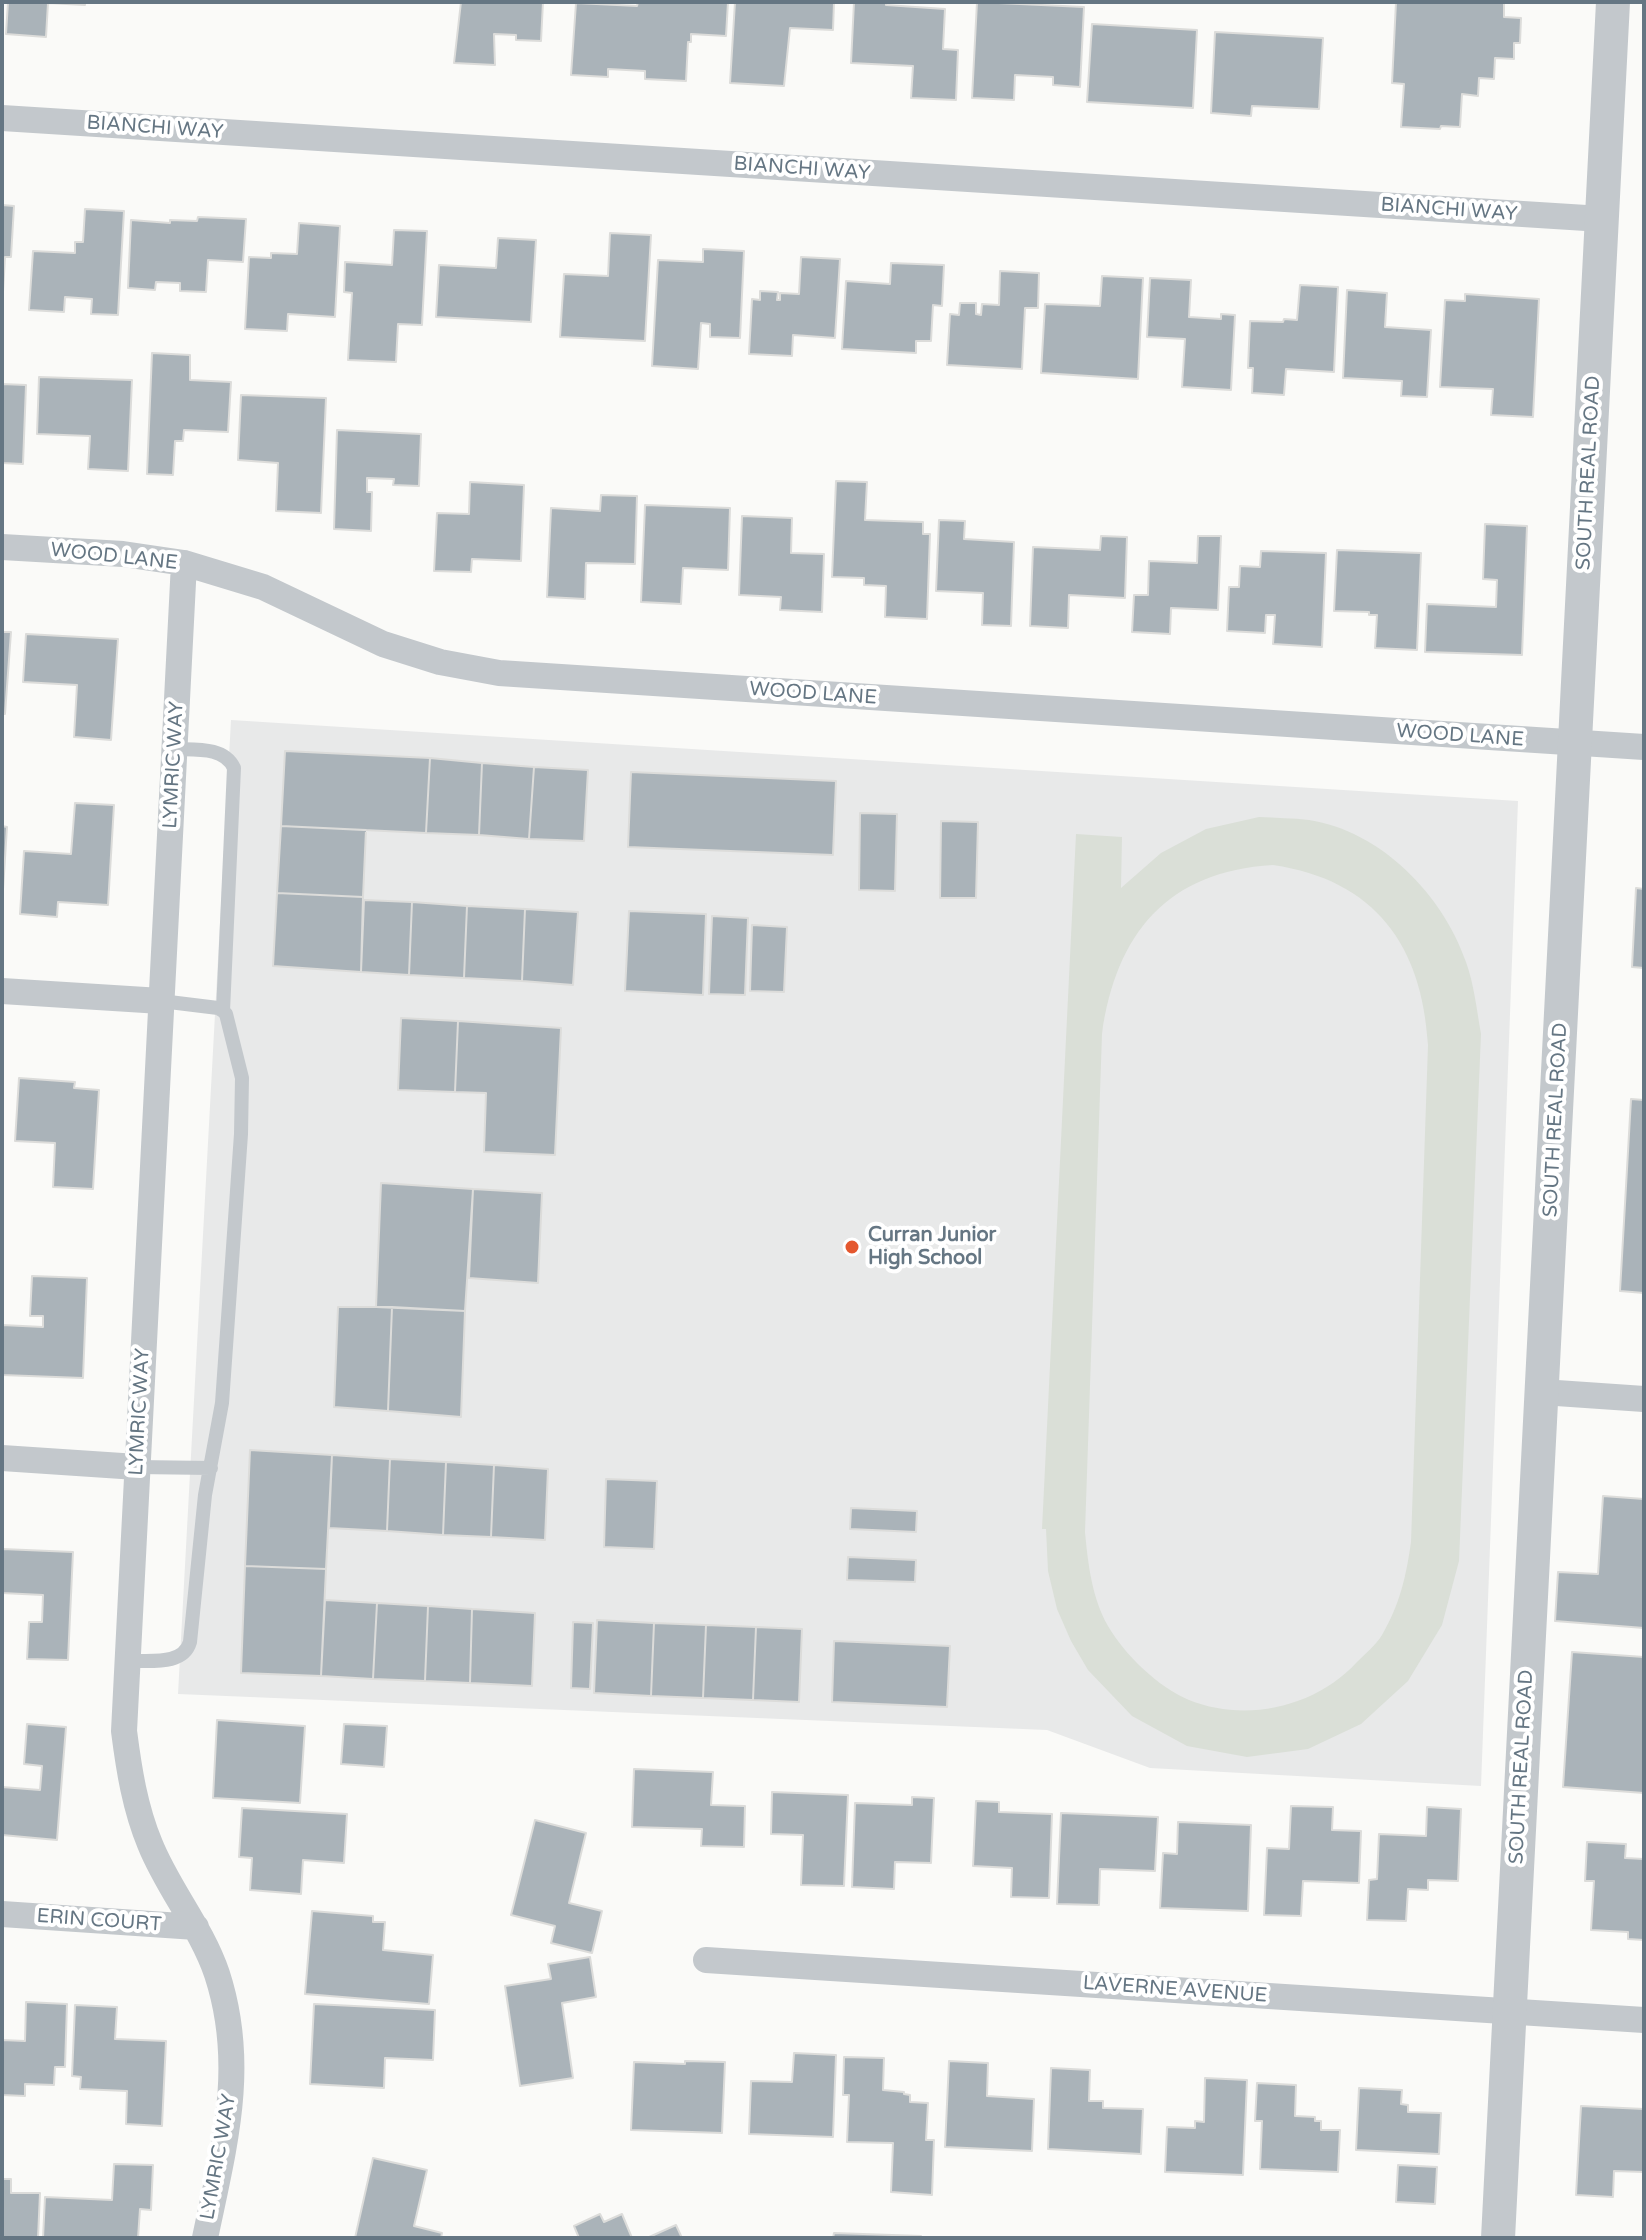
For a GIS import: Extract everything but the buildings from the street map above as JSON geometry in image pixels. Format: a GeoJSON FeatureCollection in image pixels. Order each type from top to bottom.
{"type":"FeatureCollection","features":[{"type":"Feature","properties":{"kind":"street","name":"SOUTH REAL ROAD"},"geometry":{"type":"LineString","coordinates":[[1498,2238],[1613,2]]}},
{"type":"Feature","properties":{"kind":"street","name":"BIANCHI WAY"},"geometry":{"type":"LineString","coordinates":[[2,118],[1602,219]]}},
{"type":"Feature","properties":{"kind":"street","name":"WOOD LANE"},"geometry":{"type":"LineString","coordinates":[[2,547],[123,554],[184,563],[263,587],[383,644],[440,662],[499,673],[1644,747]]}},
{"type":"Feature","properties":{"kind":"street","name":"LYMRIC WAY"},"geometry":{"type":"LineString","coordinates":[[184,563],[124,1731],[131,1786],[150,1844],[196,1927],[217,1973],[230,2027],[233,2071],[230,2121],[205,2238]]}},
{"type":"Feature","properties":{"kind":"street"},"geometry":{"type":"LineString","coordinates":[[2,991],[161,1001]]}},
{"type":"Feature","properties":{"kind":"street"},"geometry":{"type":"LineString","coordinates":[[1542,1392],[1644,1399]]}},
{"type":"Feature","properties":{"kind":"street"},"geometry":{"type":"LineString","coordinates":[[2,1458],[137,1467]]}},
{"type":"Feature","properties":{"kind":"street","name":"ERIN COURT"},"geometry":{"type":"LineString","coordinates":[[2,1914],[196,1927]]}},
{"type":"Feature","properties":{"kind":"street","name":"LAVERNE AVENUE"},"geometry":{"type":"LineString","coordinates":[[706,1960],[1644,2020]]}},
{"type":"Feature","properties":{"kind":"lane"},"geometry":{"type":"LineString","coordinates":[[174,749],[217,753],[225,756],[234,768],[223,1011]]}},
{"type":"Feature","properties":{"kind":"lane"},"geometry":{"type":"LineString","coordinates":[[128,1661],[179,1658],[187,1652],[205,1495],[222,1403],[242,1078],[223,1011],[161,1001]]}},
{"type":"Feature","properties":{"kind":"lane"},"geometry":{"type":"LineString","coordinates":[[137,1467],[211,1468]]}},
{"type":"Feature","properties":{"kind":"shaded area","name":"Curran Junior High School"},"geometry":{"type":"Polygon","coordinates":[[[231,720],[1518,801],[1481,1786],[1150,1768],[1047,1730],[178,1694],[231,720]]]}},
{"type":"Feature","properties":{"kind":"shaded area"},"geometry":{"type":"Polygon","coordinates":[[[1259,817],[1309,820],[1361,837],[1384,852],[1425,891],[1456,937],[1471,979],[1481,1034],[1459,1561],[1442,1625],[1408,1681],[1361,1724],[1308,1749],[1247,1757],[1187,1746],[1132,1716],[1088,1670],[1057,1609],[1048,1571],[1046,1529],[1042,1529],[1076,834],[1122,837],[1121,888],[1161,853],[1206,829],[1259,817]],[[1273,865],[1236,870],[1204,880],[1176,895],[1153,914],[1134,938],[1109,998],[1102,1034],[1085,1532],[1092,1580],[1108,1626],[1143,1669],[1189,1700],[1234,1710],[1256,1710],[1301,1700],[1340,1677],[1374,1646],[1398,1601],[1411,1542],[1428,1045],[1424,1009],[1416,977],[1403,948],[1386,923],[1365,902],[1339,885],[1309,873],[1273,865]]]}},
{"type":"Feature","properties":{"kind":"place","name":"Curran Junior High School"},"geometry":{"type":"Point","coordinates":[852,1247]}}]}
